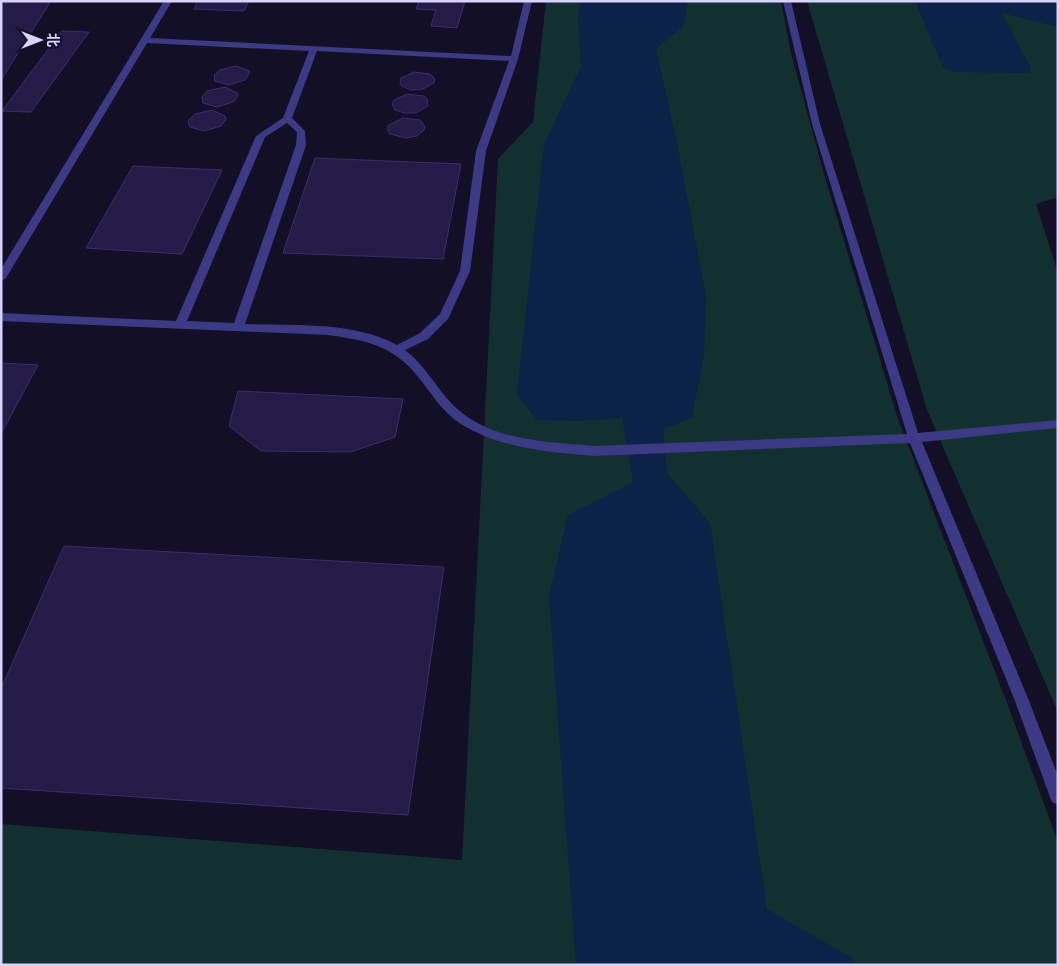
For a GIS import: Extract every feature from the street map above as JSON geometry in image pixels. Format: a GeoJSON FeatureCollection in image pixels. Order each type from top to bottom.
{"type":"FeatureCollection","features":[{"type":"Feature","properties":{"kind":"lane"},"geometry":{"type":"LineString","coordinates":[[1,278],[168,1]]}},
{"type":"Feature","properties":{"kind":"lane"},"geometry":{"type":"LineString","coordinates":[[398,349],[424,336],[444,316],[465,271],[481,151],[514,59],[528,1]]}},
{"type":"Feature","properties":{"kind":"lane"},"geometry":{"type":"LineString","coordinates":[[787,1],[816,124],[914,438],[1022,701],[1058,797]]}},
{"type":"Feature","properties":{"kind":"lane"},"geometry":{"type":"LineString","coordinates":[[144,40],[514,59]]}},
{"type":"Feature","properties":{"kind":"lane"},"geometry":{"type":"LineString","coordinates":[[180,325],[261,136],[287,119],[314,49]]}},
{"type":"Feature","properties":{"kind":"lane"},"geometry":{"type":"LineString","coordinates":[[238,327],[301,145],[301,131],[287,119]]}},
{"type":"Feature","properties":{"kind":"lane"},"geometry":{"type":"LineString","coordinates":[[1,317],[328,331],[373,338],[398,349],[417,367],[441,401],[466,421],[499,437],[542,446],[594,451],[914,438],[1058,424]]}},
{"type":"Feature","properties":{"kind":"green space"},"geometry":{"type":"Polygon","coordinates":[[[546,1],[781,1],[791,53],[825,178],[898,419],[1058,842],[1058,965],[1,965],[1,824],[462,860],[498,159],[533,122],[546,1]]]}},
{"type":"Feature","properties":{"kind":"green space"},"geometry":{"type":"Polygon","coordinates":[[[807,1],[1058,1],[1058,197],[1036,204],[1058,273],[1058,712],[927,410],[807,1]]]}},
{"type":"Feature","properties":{"kind":"water"},"geometry":{"type":"Polygon","coordinates":[[[580,1],[688,1],[684,25],[656,49],[676,138],[706,296],[704,355],[692,418],[663,429],[667,473],[710,523],[767,909],[852,958],[854,965],[576,965],[549,596],[568,515],[633,482],[622,418],[578,421],[537,420],[517,394],[544,144],[581,66],[578,16],[580,1]]]}},
{"type":"Feature","properties":{"kind":"water"},"geometry":{"type":"Polygon","coordinates":[[[915,1],[1058,1],[1058,27],[1002,13],[1031,68],[1029,73],[956,72],[945,69],[941,63],[915,1]]]}},
{"type":"Feature","properties":{"kind":"building"},"geometry":{"type":"Polygon","coordinates":[[[1,1],[51,1],[1,80],[1,1]]]}},
{"type":"Feature","properties":{"kind":"building"},"geometry":{"type":"Polygon","coordinates":[[[198,1],[249,1],[244,11],[194,9],[198,1]]]}},
{"type":"Feature","properties":{"kind":"building"},"geometry":{"type":"Polygon","coordinates":[[[419,1],[465,1],[457,28],[431,26],[436,10],[416,9],[419,1]]]}},
{"type":"Feature","properties":{"kind":"building"},"geometry":{"type":"Polygon","coordinates":[[[62,31],[89,32],[31,112],[2,111],[62,31]]]}},
{"type":"Feature","properties":{"kind":"building"},"geometry":{"type":"Polygon","coordinates":[[[236,66],[249,71],[245,80],[229,85],[215,81],[214,75],[220,70],[236,66]]]}},
{"type":"Feature","properties":{"kind":"building"},"geometry":{"type":"Polygon","coordinates":[[[414,72],[430,74],[435,79],[434,83],[423,89],[411,90],[400,84],[401,78],[414,72]]]}},
{"type":"Feature","properties":{"kind":"building"},"geometry":{"type":"Polygon","coordinates":[[[225,87],[237,93],[238,96],[233,102],[217,107],[203,103],[202,97],[207,91],[225,87]]]}},
{"type":"Feature","properties":{"kind":"building"},"geometry":{"type":"Polygon","coordinates":[[[407,94],[424,96],[427,99],[428,106],[416,113],[404,113],[395,110],[392,104],[394,100],[407,94]]]}},
{"type":"Feature","properties":{"kind":"building"},"geometry":{"type":"Polygon","coordinates":[[[212,110],[225,116],[226,119],[221,126],[204,131],[190,127],[188,121],[195,114],[212,110]]]}},
{"type":"Feature","properties":{"kind":"building"},"geometry":{"type":"Polygon","coordinates":[[[403,118],[420,120],[425,126],[424,130],[417,136],[406,138],[390,134],[387,128],[389,125],[403,118]]]}},
{"type":"Feature","properties":{"kind":"building"},"geometry":{"type":"Polygon","coordinates":[[[315,158],[461,164],[443,259],[283,253],[315,158]]]}},
{"type":"Feature","properties":{"kind":"building"},"geometry":{"type":"Polygon","coordinates":[[[133,166],[222,170],[182,254],[86,248],[133,166]]]}},
{"type":"Feature","properties":{"kind":"building"},"geometry":{"type":"Polygon","coordinates":[[[1,363],[38,365],[1,434],[1,363]]]}},
{"type":"Feature","properties":{"kind":"building"},"geometry":{"type":"Polygon","coordinates":[[[238,391],[403,399],[395,437],[350,452],[261,451],[229,426],[238,391]]]}},
{"type":"Feature","properties":{"kind":"building"},"geometry":{"type":"Polygon","coordinates":[[[64,546],[444,567],[408,815],[1,788],[1,689],[64,546]]]}}]}
